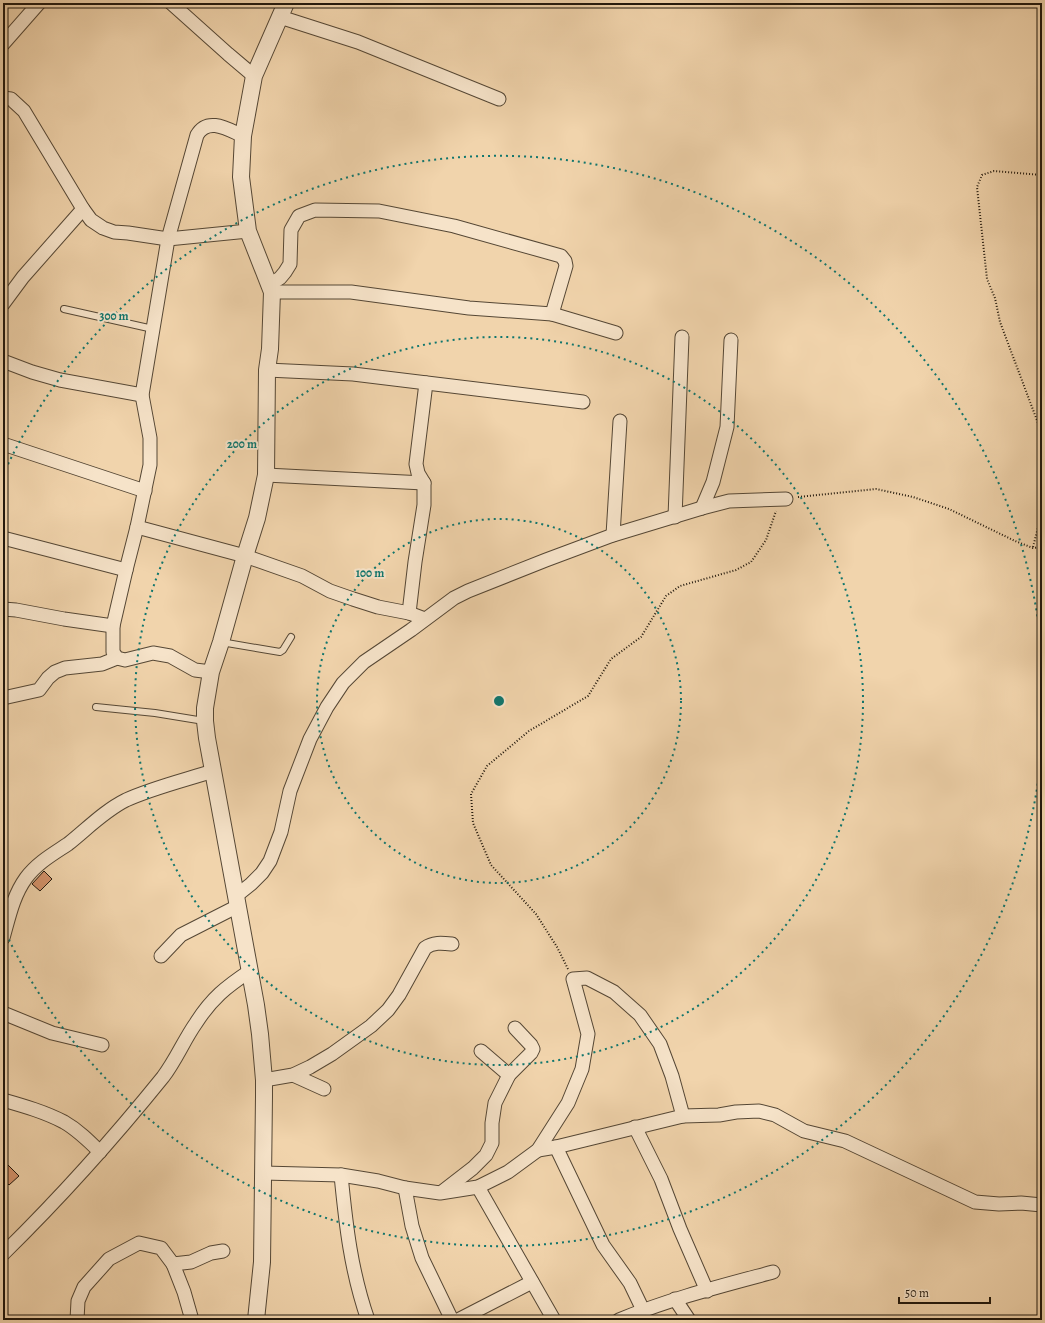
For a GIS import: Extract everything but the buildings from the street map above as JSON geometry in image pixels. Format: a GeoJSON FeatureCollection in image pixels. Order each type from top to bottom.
{"type":"FeatureCollection","features":[{"type":"Feature","properties":{"kind":"street"},"geometry":{"type":"LineString","coordinates":[[3,44],[39,3]]}},
{"type":"Feature","properties":{"kind":"street"},"geometry":{"type":"LineString","coordinates":[[171,3],[254,76]]}},
{"type":"Feature","properties":{"kind":"street"},"geometry":{"type":"LineString","coordinates":[[256,1320],[262,1262],[264,1080],[258,1019],[205,721],[211,672],[257,518],[266,475],[267,370],[270,349],[271,288],[248,232],[241,177],[243,136],[254,76],[285,6],[358,42],[499,99]]}},
{"type":"Feature","properties":{"kind":"street"},"geometry":{"type":"LineString","coordinates":[[3,98],[12,99],[24,111],[83,209],[91,220],[103,228],[114,232],[168,239],[248,232]]}},
{"type":"Feature","properties":{"kind":"street"},"geometry":{"type":"LineString","coordinates":[[117,658],[113,652],[113,626],[137,527],[150,465],[150,450],[142,395],[168,239],[197,135],[200,130],[212,124],[243,136]]}},
{"type":"Feature","properties":{"kind":"street"},"geometry":{"type":"LineString","coordinates":[[3,304],[23,277],[83,209]]}},
{"type":"Feature","properties":{"kind":"street"},"geometry":{"type":"LineString","coordinates":[[271,288],[290,264],[291,230],[299,216],[315,210],[379,211],[454,226],[561,256],[565,261],[566,266],[552,314]]}},
{"type":"Feature","properties":{"kind":"street"},"geometry":{"type":"LineString","coordinates":[[271,288],[351,292],[469,308],[552,314],[616,332]]}},
{"type":"Feature","properties":{"kind":"street"},"geometry":{"type":"LineString","coordinates":[[675,517],[682,337]]}},
{"type":"Feature","properties":{"kind":"street"},"geometry":{"type":"LineString","coordinates":[[702,508],[713,482],[727,427],[731,340]]}},
{"type":"Feature","properties":{"kind":"street"},"geometry":{"type":"LineString","coordinates":[[3,361],[32,372],[60,380],[142,395]]}},
{"type":"Feature","properties":{"kind":"street"},"geometry":{"type":"LineString","coordinates":[[267,370],[353,374],[583,402]]}},
{"type":"Feature","properties":{"kind":"street"},"geometry":{"type":"LineString","coordinates":[[409,614],[424,505],[424,483],[418,473],[416,464],[426,383]]}},
{"type":"Feature","properties":{"kind":"street"},"geometry":{"type":"LineString","coordinates":[[613,535],[620,421]]}},
{"type":"Feature","properties":{"kind":"street"},"geometry":{"type":"LineString","coordinates":[[3,444],[145,491]]}},
{"type":"Feature","properties":{"kind":"street"},"geometry":{"type":"LineString","coordinates":[[266,475],[424,483]]}},
{"type":"Feature","properties":{"kind":"street"},"geometry":{"type":"LineString","coordinates":[[161,956],[181,935],[237,901],[257,879],[270,861],[281,832],[290,791],[310,739],[327,707],[343,682],[364,662],[454,598],[468,591],[613,535],[702,508],[729,501],[786,499]]}},
{"type":"Feature","properties":{"kind":"street"},"geometry":{"type":"LineString","coordinates":[[137,527],[245,556],[302,576],[330,591],[378,607],[426,619]]}},
{"type":"Feature","properties":{"kind":"street"},"geometry":{"type":"LineString","coordinates":[[3,538],[126,570]]}},
{"type":"Feature","properties":{"kind":"street"},"geometry":{"type":"LineString","coordinates":[[3,609],[113,626]]}},
{"type":"Feature","properties":{"kind":"street"},"geometry":{"type":"LineString","coordinates":[[3,698],[39,690],[55,672],[65,668],[102,664],[117,658],[125,660],[153,653],[170,656],[195,670],[211,672]]}},
{"type":"Feature","properties":{"kind":"street"},"geometry":{"type":"LineString","coordinates":[[3,938],[8,903],[25,879],[45,859],[69,843],[86,827],[126,800],[213,772]]}},
{"type":"Feature","properties":{"kind":"street"},"geometry":{"type":"LineString","coordinates":[[264,1080],[293,1075],[310,1067],[332,1054],[371,1026],[388,1010],[400,994],[425,948],[434,943],[452,944]]}},
{"type":"Feature","properties":{"kind":"street"},"geometry":{"type":"LineString","coordinates":[[3,1254],[64,1192],[100,1152],[167,1071],[196,1023],[219,993],[250,972]]}},
{"type":"Feature","properties":{"kind":"street"},"geometry":{"type":"LineString","coordinates":[[263,1173],[341,1175],[378,1181],[405,1188],[440,1193],[478,1187],[508,1172],[538,1150],[568,1103],[582,1069],[588,1034],[573,979],[587,978],[614,992],[640,1015],[660,1044],[672,1076],[683,1116]]}},
{"type":"Feature","properties":{"kind":"street"},"geometry":{"type":"LineString","coordinates":[[3,1013],[52,1033],[102,1045]]}},
{"type":"Feature","properties":{"kind":"street"},"geometry":{"type":"LineString","coordinates":[[440,1193],[473,1168],[486,1155],[492,1143],[492,1123],[495,1103],[508,1075],[531,1053],[533,1049],[515,1028]]}},
{"type":"Feature","properties":{"kind":"street"},"geometry":{"type":"LineString","coordinates":[[480,1051],[508,1075]]}},
{"type":"Feature","properties":{"kind":"street"},"geometry":{"type":"LineString","coordinates":[[293,1075],[324,1089]]}},
{"type":"Feature","properties":{"kind":"street"},"geometry":{"type":"LineString","coordinates":[[3,1100],[37,1110],[64,1122],[82,1135],[100,1152]]}},
{"type":"Feature","properties":{"kind":"street"},"geometry":{"type":"LineString","coordinates":[[538,1150],[683,1116],[718,1115],[758,1111],[775,1115],[804,1131],[845,1141],[975,1202],[1042,1205]]}},
{"type":"Feature","properties":{"kind":"street"},"geometry":{"type":"LineString","coordinates":[[635,1127],[661,1179],[680,1229],[707,1291]]}},
{"type":"Feature","properties":{"kind":"street"},"geometry":{"type":"LineString","coordinates":[[556,1147],[604,1245],[630,1283],[643,1310]]}},
{"type":"Feature","properties":{"kind":"street"},"geometry":{"type":"LineString","coordinates":[[341,1175],[349,1247],[360,1295],[368,1320]]}},
{"type":"Feature","properties":{"kind":"street"},"geometry":{"type":"LineString","coordinates":[[478,1187],[554,1320]]}},
{"type":"Feature","properties":{"kind":"street"},"geometry":{"type":"LineString","coordinates":[[405,1188],[412,1226],[422,1258],[452,1320]]}},
{"type":"Feature","properties":{"kind":"street"},"geometry":{"type":"LineString","coordinates":[[77,1320],[78,1301],[84,1287],[110,1259],[139,1243],[161,1248],[173,1264],[184,1292],[192,1320]]}},
{"type":"Feature","properties":{"kind":"street"},"geometry":{"type":"LineString","coordinates":[[173,1264],[191,1262],[211,1253],[224,1251]]}},
{"type":"Feature","properties":{"kind":"street"},"geometry":{"type":"LineString","coordinates":[[619,1320],[675,1299],[773,1272]]}},
{"type":"Feature","properties":{"kind":"street"},"geometry":{"type":"LineString","coordinates":[[458,1320],[532,1282]]}},
{"type":"Feature","properties":{"kind":"street"},"geometry":{"type":"LineString","coordinates":[[675,1299],[689,1320]]}},
{"type":"Feature","properties":{"kind":"lane"},"geometry":{"type":"LineString","coordinates":[[64,309],[153,329]]}},
{"type":"Feature","properties":{"kind":"lane"},"geometry":{"type":"LineString","coordinates":[[221,642],[280,652],[283,650],[291,637]]}},
{"type":"Feature","properties":{"kind":"lane"},"geometry":{"type":"LineString","coordinates":[[96,707],[156,713],[205,721]]}},
{"type":"Feature","properties":{"kind":"path"},"geometry":{"type":"LineString","coordinates":[[1042,175],[994,171],[982,175],[976,187],[986,279],[995,298],[1000,322],[1041,431],[1042,440]]}},
{"type":"Feature","properties":{"kind":"path"},"geometry":{"type":"LineString","coordinates":[[573,979],[557,947],[536,914],[491,866],[473,823],[471,794],[487,766],[529,731],[588,696],[611,659],[641,637],[666,596],[680,586],[736,570],[751,562],[766,540],[775,512],[786,499],[835,492],[876,488],[913,496],[949,509],[1015,541],[1033,548],[1042,546]]}},
{"type":"Feature","properties":{"kind":"path"},"geometry":{"type":"LineString","coordinates":[[1033,548],[1042,512]]}}]}
